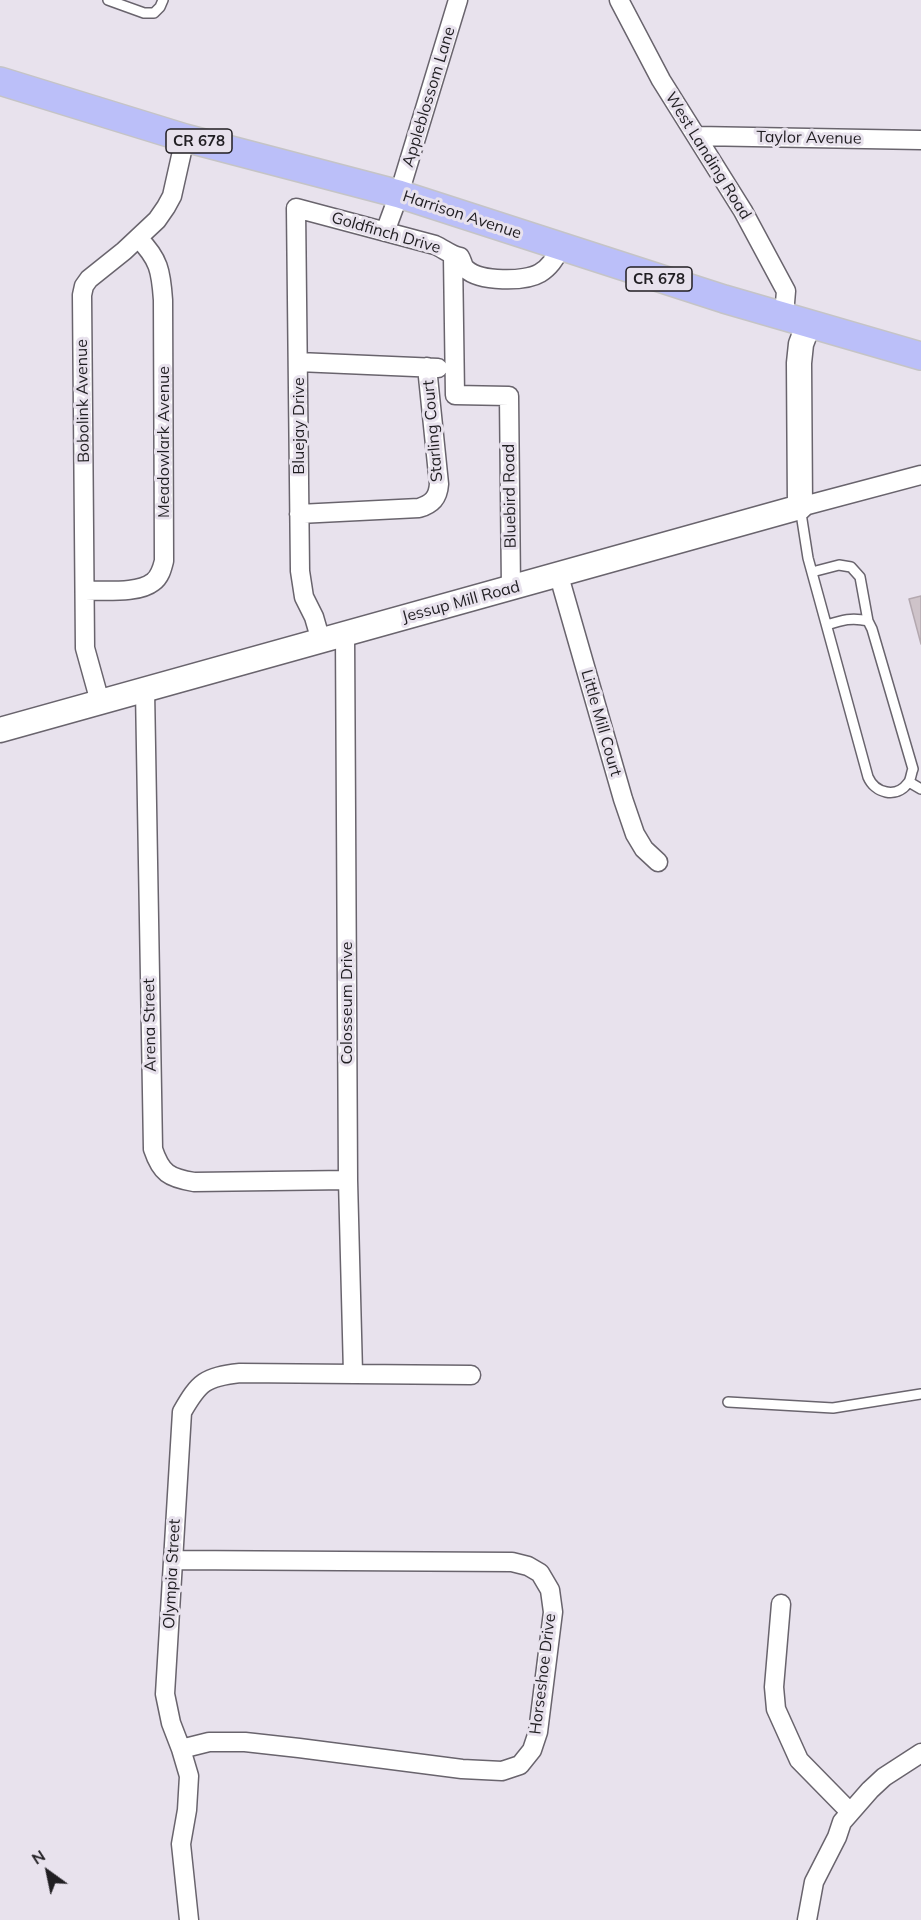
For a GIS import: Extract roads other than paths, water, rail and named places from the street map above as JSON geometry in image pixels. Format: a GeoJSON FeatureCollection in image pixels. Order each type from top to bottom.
{"type":"FeatureCollection","features":[{"type":"Feature","properties":{"kind":"main road","name":"Harrison Avenue"},"geometry":{"type":"LineString","coordinates":[[0,81],[185,138],[399,194],[724,299],[921,356]]}},
{"type":"Feature","properties":{"kind":"street","name":"Appleblossom Lane"},"geometry":{"type":"LineString","coordinates":[[385,232],[399,194],[458,0]]}},
{"type":"Feature","properties":{"kind":"street","name":"West Landing Road"},"geometry":{"type":"LineString","coordinates":[[618,0],[661,80],[743,211],[786,291],[796,319]]}},
{"type":"Feature","properties":{"kind":"street","name":"Taylor Avenue"},"geometry":{"type":"LineString","coordinates":[[697,136],[921,140]]}},
{"type":"Feature","properties":{"kind":"street","name":"Bobolink Avenue"},"geometry":{"type":"LineString","coordinates":[[100,702],[85,648],[81,296],[89,279],[157,220],[172,196],[185,138]]}},
{"type":"Feature","properties":{"kind":"street","name":"Goldfinch Drive"},"geometry":{"type":"LineString","coordinates":[[296,208],[435,245],[447,250],[453,256],[460,256],[466,269],[483,277],[523,278],[538,274],[550,266],[561,248]]}},
{"type":"Feature","properties":{"kind":"street","name":"Bluejay Drive"},"geometry":{"type":"LineString","coordinates":[[296,208],[299,514],[302,588],[321,641]]}},
{"type":"Feature","properties":{"kind":"street","name":"Meadowlark Avenue"},"geometry":{"type":"LineString","coordinates":[[85,591],[142,588],[154,582],[162,571],[164,561],[164,300],[162,277],[151,252],[138,238]]}},
{"type":"Feature","properties":{"kind":"street"},"geometry":{"type":"LineString","coordinates":[[453,256],[454,368]]}},
{"type":"Feature","properties":{"kind":"street"},"geometry":{"type":"LineString","coordinates":[[796,319],[801,344],[799,363],[800,507]]}},
{"type":"Feature","properties":{"kind":"street","name":"Starling Court"},"geometry":{"type":"LineString","coordinates":[[298,362],[454,368],[455,395],[509,396],[509,403]]}},
{"type":"Feature","properties":{"kind":"street","name":"Starling Court"},"geometry":{"type":"LineString","coordinates":[[299,514],[419,508],[434,500],[439,484],[427,368]]}},
{"type":"Feature","properties":{"kind":"street"},"geometry":{"type":"LineString","coordinates":[[430,397],[455,395]]}},
{"type":"Feature","properties":{"kind":"street","name":"Bluebird Road"},"geometry":{"type":"LineString","coordinates":[[509,403],[511,589]]}},
{"type":"Feature","properties":{"kind":"street","name":"Jessup Mill Road"},"geometry":{"type":"LineString","coordinates":[[0,730],[921,475]]}},
{"type":"Feature","properties":{"kind":"street","name":"Little Mill Court"},"geometry":{"type":"LineString","coordinates":[[559,576],[622,799],[635,834],[644,849],[658,862]]}},
{"type":"Feature","properties":{"kind":"street","name":"Colosseum Drive"},"geometry":{"type":"LineString","coordinates":[[345,634],[348,1180],[353,1373]]}},
{"type":"Feature","properties":{"kind":"street","name":"Arena Street"},"geometry":{"type":"LineString","coordinates":[[145,690],[153,1149],[159,1166],[176,1179],[194,1182],[348,1180]]}},
{"type":"Feature","properties":{"kind":"street","name":"Olympia Street"},"geometry":{"type":"LineString","coordinates":[[189,1920],[181,1844],[187,1810],[189,1776],[171,1724],[165,1694],[182,1412],[192,1394],[202,1383],[224,1375],[353,1373],[471,1375]]}},
{"type":"Feature","properties":{"kind":"street","name":"Horseshoe Drive"},"geometry":{"type":"LineString","coordinates":[[173,1560],[512,1562],[528,1566],[540,1573],[550,1590],[553,1612],[538,1732],[532,1750],[520,1765],[502,1771],[462,1769],[244,1742],[209,1742],[181,1749]]}},
{"type":"Feature","properties":{"kind":"street"},"geometry":{"type":"LineString","coordinates":[[781,1604],[774,1687],[777,1709],[800,1760],[850,1812]]}},
{"type":"Feature","properties":{"kind":"street"},"geometry":{"type":"LineString","coordinates":[[807,1920],[814,1882],[837,1838],[842,1822],[884,1777],[921,1753]]}},
{"type":"Feature","properties":{"kind":"lane"},"geometry":{"type":"LineString","coordinates":[[108,0],[154,13],[163,0]]}},
{"type":"Feature","properties":{"kind":"lane"},"geometry":{"type":"LineString","coordinates":[[800,507],[812,572],[868,777],[871,784],[878,790],[887,793],[899,790],[909,783],[913,769],[868,621],[860,577],[851,567],[838,565],[812,572]]}},
{"type":"Feature","properties":{"kind":"lane"},"geometry":{"type":"LineString","coordinates":[[827,625],[848,618],[868,621]]}},
{"type":"Feature","properties":{"kind":"lane"},"geometry":{"type":"LineString","coordinates":[[909,783],[921,789]]}},
{"type":"Feature","properties":{"kind":"lane"},"geometry":{"type":"LineString","coordinates":[[728,1402],[833,1408],[921,1394]]}}]}
